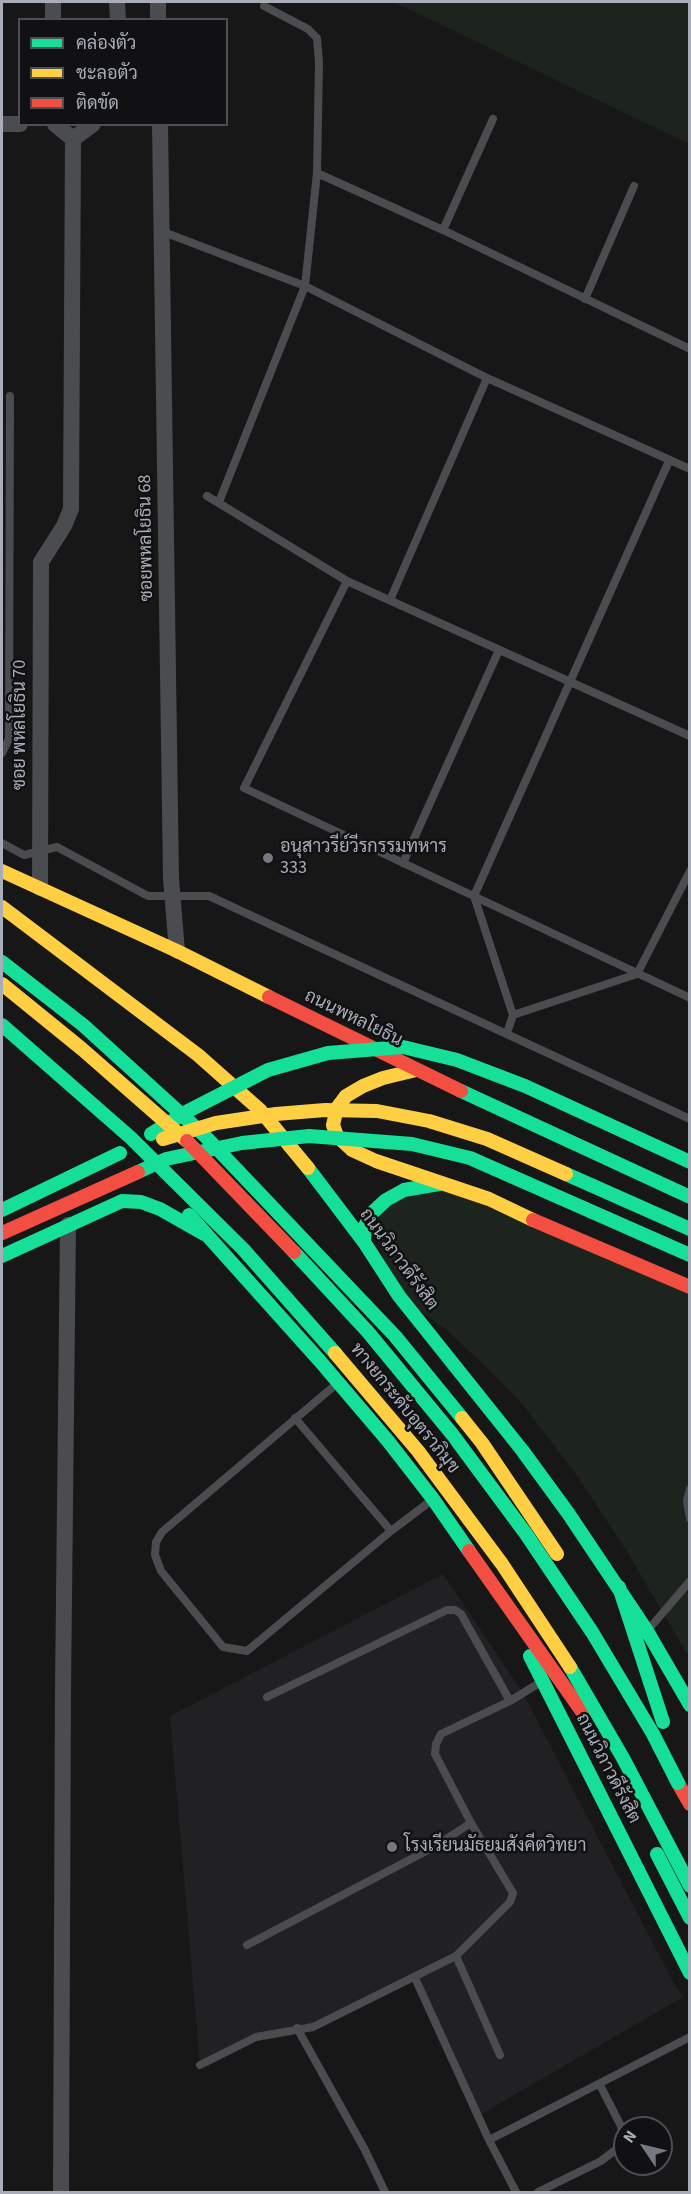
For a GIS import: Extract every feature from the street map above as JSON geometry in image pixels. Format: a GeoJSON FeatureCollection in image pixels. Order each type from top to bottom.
{"type":"FeatureCollection","features":[{"type":"Feature","properties":{"kind":"main road","name":"ถนนพหลโยธิน"},"geometry":{"type":"LineString","coordinates":[[2,871],[177,951],[416,1070],[690,1197]]}},
{"type":"Feature","properties":{"kind":"main road","name":"ถนนวิภาวดีรังสิต"},"geometry":{"type":"LineString","coordinates":[[2,906],[198,1055],[260,1110],[312,1172],[364,1242],[399,1296],[522,1450],[619,1587],[690,1705]]}},
{"type":"Feature","properties":{"kind":"main road"},"geometry":{"type":"LineString","coordinates":[[2,962],[83,1025],[204,1135],[396,1336],[482,1443],[571,1576],[667,1731],[690,1777]]}},
{"type":"Feature","properties":{"kind":"main road","name":"ทางยกระดับอุตราภิมุข"},"geometry":{"type":"LineString","coordinates":[[2,984],[82,1049],[188,1142],[272,1227],[368,1332],[452,1434],[526,1534],[610,1663],[653,1734],[690,1804]]}},
{"type":"Feature","properties":{"kind":"main road","name":"ทางยกระดับอุตราภิมุข"},"geometry":{"type":"LineString","coordinates":[[2,1024],[131,1138],[243,1249],[336,1353],[418,1451],[502,1564],[569,1665],[623,1758],[690,1886]]}},
{"type":"Feature","properties":{"kind":"main road"},"geometry":{"type":"LineString","coordinates":[[2,1210],[120,1153],[188,1111],[268,1070],[328,1053],[403,1047],[457,1060],[525,1086],[690,1162]]}},
{"type":"Feature","properties":{"kind":"main road","name":"ถนนวิภาวดีรังสิต"},"geometry":{"type":"LineString","coordinates":[[10,1051],[134,1158],[212,1238],[338,1382],[433,1499],[492,1581],[589,1721],[626,1794]]}},
{"type":"Feature","properties":{"kind":"main road"},"geometry":{"type":"LineString","coordinates":[[416,1070],[383,1078],[346,1096],[338,1108],[333,1125],[337,1136],[352,1150],[401,1170],[489,1199],[553,1229],[690,1287]]}},
{"type":"Feature","properties":{"kind":"main road"},"geometry":{"type":"LineString","coordinates":[[120,1153],[216,1123],[266,1115],[325,1110],[377,1112],[429,1121],[487,1139],[690,1229]]}},
{"type":"Feature","properties":{"kind":"main road"},"geometry":{"type":"LineString","coordinates":[[2,1233],[166,1159],[242,1143],[309,1136],[412,1144],[470,1158],[690,1256]]}},
{"type":"Feature","properties":{"kind":"main road"},"geometry":{"type":"LineString","coordinates":[[364,1242],[365,1227],[373,1212],[386,1200],[404,1190],[445,1184]]}},
{"type":"Feature","properties":{"kind":"main road"},"geometry":{"type":"LineString","coordinates":[[2,1256],[122,1201],[141,1202],[160,1209],[212,1238]]}},
{"type":"Feature","properties":{"kind":"main road","name":"ถนนวิภาวดีรังสิต"},"geometry":{"type":"LineString","coordinates":[[492,1581],[690,1973]]}},
{"type":"Feature","properties":{"kind":"main road"},"geometry":{"type":"LineString","coordinates":[[619,1587],[667,1731]]}},
{"type":"Feature","properties":{"kind":"main road"},"geometry":{"type":"LineString","coordinates":[[652,1845],[690,1918]]}},
{"type":"Feature","properties":{"kind":"street"},"geometry":{"type":"LineString","coordinates":[[53,2],[53,18]]}},
{"type":"Feature","properties":{"kind":"street"},"geometry":{"type":"LineString","coordinates":[[117,2],[118,18]]}},
{"type":"Feature","properties":{"kind":"street"},"geometry":{"type":"LineString","coordinates":[[158,2],[158,18]]}},
{"type":"Feature","properties":{"kind":"street"},"geometry":{"type":"LineString","coordinates":[[2,124],[18,124]]}},
{"type":"Feature","properties":{"kind":"street"},"geometry":{"type":"LineString","coordinates":[[57,126],[73,139],[90,126]]}},
{"type":"Feature","properties":{"kind":"street","name":"ซอยพหลโยธิน 68"},"geometry":{"type":"LineString","coordinates":[[160,126],[173,897],[177,951]]}},
{"type":"Feature","properties":{"kind":"street","name":"ซอย พหลโยธิน 70"},"geometry":{"type":"LineString","coordinates":[[39,888],[41,562],[64,526],[71,509],[73,139]]}},
{"type":"Feature","properties":{"kind":"street"},"geometry":{"type":"LineString","coordinates":[[61,2193],[68,1225]]}},
{"type":"Feature","properties":{"kind":"lane"},"geometry":{"type":"LineString","coordinates":[[219,502],[305,286],[317,173],[319,63],[317,38],[308,29],[264,6]]}},
{"type":"Feature","properties":{"kind":"lane"},"geometry":{"type":"LineString","coordinates":[[443,230],[493,119]]}},
{"type":"Feature","properties":{"kind":"lane"},"geometry":{"type":"LineString","coordinates":[[317,173],[443,230],[690,349]]}},
{"type":"Feature","properties":{"kind":"lane"},"geometry":{"type":"LineString","coordinates":[[585,299],[634,186]]}},
{"type":"Feature","properties":{"kind":"lane"},"geometry":{"type":"LineString","coordinates":[[161,231],[305,286],[487,378],[690,469]]}},
{"type":"Feature","properties":{"kind":"lane"},"geometry":{"type":"LineString","coordinates":[[390,600],[487,378]]}},
{"type":"Feature","properties":{"kind":"lane"},"geometry":{"type":"LineString","coordinates":[[2,753],[9,739],[10,396]]}},
{"type":"Feature","properties":{"kind":"lane"},"geometry":{"type":"LineString","coordinates":[[507,1033],[513,1015],[474,896],[669,461]]}},
{"type":"Feature","properties":{"kind":"lane"},"geometry":{"type":"LineString","coordinates":[[207,496],[347,581],[690,736]]}},
{"type":"Feature","properties":{"kind":"lane"},"geometry":{"type":"LineString","coordinates":[[347,581],[244,788],[690,998]]}},
{"type":"Feature","properties":{"kind":"lane"},"geometry":{"type":"LineString","coordinates":[[403,863],[499,650]]}},
{"type":"Feature","properties":{"kind":"lane"},"geometry":{"type":"LineString","coordinates":[[2,843],[24,855],[57,847],[148,896],[209,896],[690,1119]]}},
{"type":"Feature","properties":{"kind":"lane"},"geometry":{"type":"LineString","coordinates":[[513,1015],[637,974],[690,871]]}},
{"type":"Feature","properties":{"kind":"lane"},"geometry":{"type":"LineString","coordinates":[[338,1382],[162,1532],[156,1542],[155,1555],[161,1571],[223,1647],[247,1651],[433,1499]]}},
{"type":"Feature","properties":{"kind":"lane"},"geometry":{"type":"LineString","coordinates":[[295,1418],[391,1531]]}},
{"type":"Feature","properties":{"kind":"lane"},"geometry":{"type":"LineString","coordinates":[[690,1489],[687,1501],[690,1518]]}},
{"type":"Feature","properties":{"kind":"lane"},"geometry":{"type":"LineString","coordinates":[[647,1631],[690,1581]]}},
{"type":"Feature","properties":{"kind":"lane"},"geometry":{"type":"LineString","coordinates":[[267,1697],[447,1610],[455,1610],[461,1614],[510,1701]]}},
{"type":"Feature","properties":{"kind":"lane"},"geometry":{"type":"LineString","coordinates":[[200,2065],[256,2037],[313,2026],[415,1978],[456,1956],[510,1902],[513,1893],[471,1823],[435,1754],[436,1744],[441,1734],[510,1701],[543,1681]]}},
{"type":"Feature","properties":{"kind":"lane"},"geometry":{"type":"LineString","coordinates":[[247,1945],[432,1848],[471,1823]]}},
{"type":"Feature","properties":{"kind":"lane"},"geometry":{"type":"LineString","coordinates":[[456,1956],[500,2055]]}},
{"type":"Feature","properties":{"kind":"lane"},"geometry":{"type":"LineString","coordinates":[[415,1978],[489,2140],[516,2193]]}},
{"type":"Feature","properties":{"kind":"lane"},"geometry":{"type":"LineString","coordinates":[[297,2028],[365,2150],[385,2193]]}},
{"type":"Feature","properties":{"kind":"lane"},"geometry":{"type":"LineString","coordinates":[[489,2140],[690,2037]]}},
{"type":"Feature","properties":{"kind":"lane"},"geometry":{"type":"LineString","coordinates":[[538,2193],[601,2161],[618,2148],[623,2138],[621,2126],[600,2085]]}},
{"type":"Feature","properties":{"kind":"shaded area"},"geometry":{"type":"Polygon","coordinates":[[[394,2],[689,2],[689,144],[394,2]]]}},
{"type":"Feature","properties":{"kind":"shaded area"},"geometry":{"type":"Polygon","coordinates":[[[404,1190],[454,1190],[689,1294],[689,1657],[628,1553],[578,1477],[524,1406],[444,1328],[399,1296],[371,1225],[404,1190]]]}},
{"type":"Feature","properties":{"kind":"shaded area","name":"โรงเรียนมัธยมสังคีตวิทยา"},"geometry":{"type":"Polygon","coordinates":[[[443,1574],[523,1693],[672,1980],[683,1997],[478,2116],[414,1978],[313,2027],[275,2032],[200,2065],[170,1716],[443,1574]]]}},
{"type":"Feature","properties":{"kind":"traffic: fast"},"geometry":{"type":"LineString","coordinates":[[2,962],[83,1025],[204,1135],[395,1336],[462,1418]]}},
{"type":"Feature","properties":{"kind":"traffic: fast"},"geometry":{"type":"LineString","coordinates":[[2,1025],[131,1138],[243,1249],[335,1353]]}},
{"type":"Feature","properties":{"kind":"traffic: fast"},"geometry":{"type":"LineString","coordinates":[[151,1134],[188,1111],[268,1070],[328,1053],[403,1047],[457,1060],[525,1086],[690,1162]]}},
{"type":"Feature","properties":{"kind":"traffic: fast"},"geometry":{"type":"LineString","coordinates":[[461,1091],[690,1197]]}},
{"type":"Feature","properties":{"kind":"traffic: fast"},"geometry":{"type":"LineString","coordinates":[[138,1172],[166,1159],[242,1143],[309,1136],[412,1144],[470,1158],[690,1255]]}},
{"type":"Feature","properties":{"kind":"traffic: fast"},"geometry":{"type":"LineString","coordinates":[[2,1210],[120,1153]]}},
{"type":"Feature","properties":{"kind":"traffic: fast"},"geometry":{"type":"LineString","coordinates":[[308,1168],[364,1242],[399,1296],[522,1450],[568,1513],[647,1631],[690,1705]]}},
{"type":"Feature","properties":{"kind":"traffic: fast"},"geometry":{"type":"LineString","coordinates":[[566,1174],[690,1229]]}},
{"type":"Feature","properties":{"kind":"traffic: fast"},"geometry":{"type":"LineString","coordinates":[[364,1242],[365,1226],[373,1212],[386,1200],[404,1190],[439,1184]]}},
{"type":"Feature","properties":{"kind":"traffic: fast"},"geometry":{"type":"LineString","coordinates":[[2,1256],[122,1201],[141,1202],[160,1209],[204,1234]]}},
{"type":"Feature","properties":{"kind":"traffic: fast"},"geometry":{"type":"LineString","coordinates":[[189,1215],[388,1441],[433,1499],[469,1551]]}},
{"type":"Feature","properties":{"kind":"traffic: fast"},"geometry":{"type":"LineString","coordinates":[[294,1252],[368,1332],[452,1434],[526,1534],[592,1632],[653,1734],[678,1783]]}},
{"type":"Feature","properties":{"kind":"traffic: fast"},"geometry":{"type":"LineString","coordinates":[[619,1587],[663,1722]]}},
{"type":"Feature","properties":{"kind":"traffic: fast"},"geometry":{"type":"LineString","coordinates":[[530,1656],[690,1973]]}},
{"type":"Feature","properties":{"kind":"traffic: fast"},"geometry":{"type":"LineString","coordinates":[[570,1667],[623,1758],[690,1886]]}},
{"type":"Feature","properties":{"kind":"traffic: fast"},"geometry":{"type":"LineString","coordinates":[[657,1854],[690,1918]]}},
{"type":"Feature","properties":{"kind":"traffic: slow"},"geometry":{"type":"LineString","coordinates":[[2,871],[177,951],[269,997]]}},
{"type":"Feature","properties":{"kind":"traffic: slow"},"geometry":{"type":"LineString","coordinates":[[2,907],[198,1055],[260,1110],[308,1168]]}},
{"type":"Feature","properties":{"kind":"traffic: slow"},"geometry":{"type":"LineString","coordinates":[[2,984],[82,1049],[187,1141]]}},
{"type":"Feature","properties":{"kind":"traffic: slow"},"geometry":{"type":"LineString","coordinates":[[416,1070],[383,1078],[346,1096],[337,1108],[333,1125],[337,1136],[352,1150],[376,1161],[489,1199],[533,1220]]}},
{"type":"Feature","properties":{"kind":"traffic: slow"},"geometry":{"type":"LineString","coordinates":[[163,1139],[216,1123],[276,1114],[325,1110],[377,1111],[429,1121],[487,1139],[566,1174]]}},
{"type":"Feature","properties":{"kind":"traffic: slow"},"geometry":{"type":"LineString","coordinates":[[335,1353],[418,1451],[502,1564],[570,1667]]}},
{"type":"Feature","properties":{"kind":"traffic: slow"},"geometry":{"type":"LineString","coordinates":[[462,1418],[482,1443],[557,1554]]}},
{"type":"Feature","properties":{"kind":"traffic: jam"},"geometry":{"type":"LineString","coordinates":[[269,997],[461,1091]]}},
{"type":"Feature","properties":{"kind":"traffic: jam"},"geometry":{"type":"LineString","coordinates":[[187,1141],[294,1252]]}},
{"type":"Feature","properties":{"kind":"traffic: jam"},"geometry":{"type":"LineString","coordinates":[[2,1233],[138,1172]]}},
{"type":"Feature","properties":{"kind":"traffic: jam"},"geometry":{"type":"LineString","coordinates":[[533,1220],[690,1287]]}},
{"type":"Feature","properties":{"kind":"traffic: jam"},"geometry":{"type":"LineString","coordinates":[[469,1551],[583,1713]]}},
{"type":"Feature","properties":{"kind":"traffic: jam"},"geometry":{"type":"LineString","coordinates":[[678,1783],[690,1804]]}},
{"type":"Feature","properties":{"kind":"place","name":"อนุสาวรีย์วีรกรรมทหาร 333"},"geometry":{"type":"Point","coordinates":[268,858]}},
{"type":"Feature","properties":{"kind":"place","name":"โรงเรียนมัธยมสังคีตวิทยา"},"geometry":{"type":"Point","coordinates":[392,1847]}}]}
